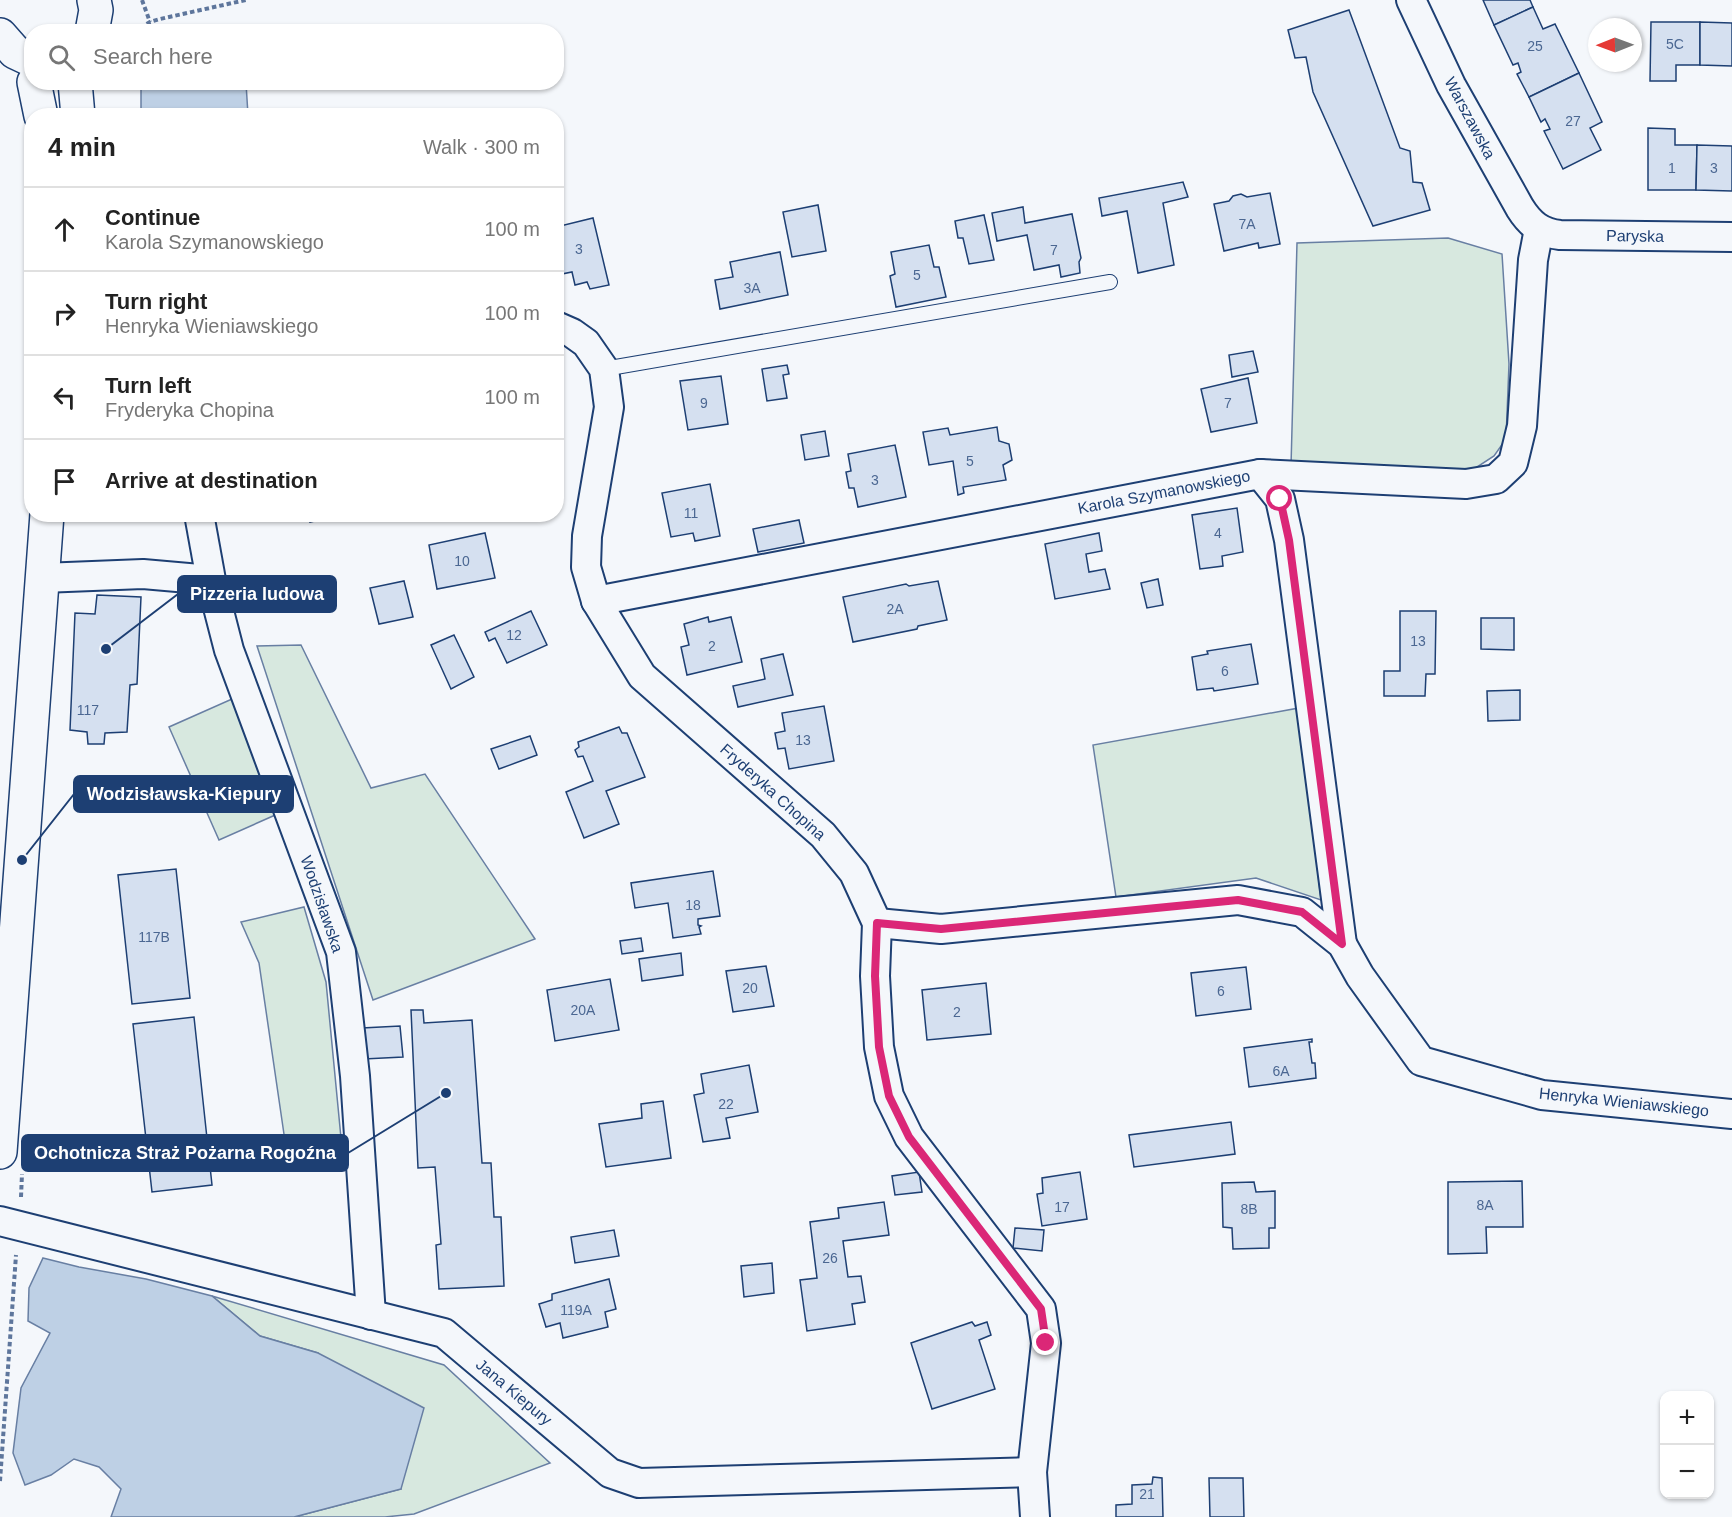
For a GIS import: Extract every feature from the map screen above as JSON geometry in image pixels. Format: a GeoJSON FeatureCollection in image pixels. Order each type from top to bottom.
{"type":"FeatureCollection","features":[{"type":"Feature","properties":{"kind":"main road"},"geometry":{"type":"LineString","coordinates":[[93,24],[96,10],[94,0]]}},
{"type":"Feature","properties":{"kind":"main road"},"geometry":{"type":"LineString","coordinates":[[0,35],[24,60]]}},
{"type":"Feature","properties":{"kind":"main road"},"geometry":{"type":"LineString","coordinates":[[36,90],[40,108]]}},
{"type":"Feature","properties":{"kind":"main road"},"geometry":{"type":"LineString","coordinates":[[76,90],[77,108]]}},
{"type":"Feature","properties":{"kind":"main road"},"geometry":{"type":"LineString","coordinates":[[0,1152],[46,522]]}},
{"type":"Feature","properties":{"kind":"street","name":"Warszawska"},"geometry":{"type":"LineString","coordinates":[[1411,0],[1451,85],[1474,127],[1526,218],[1539,230]]}},
{"type":"Feature","properties":{"kind":"street","name":"Paryska"},"geometry":{"type":"LineString","coordinates":[[1539,230],[1560,235],[1732,237]]}},
{"type":"Feature","properties":{"kind":"street"},"geometry":{"type":"LineString","coordinates":[[1260,474],[1466,484],[1496,478],[1513,463],[1522,426],[1533,260],[1539,230]]}},
{"type":"Feature","properties":{"kind":"street","name":"Fryderyka Chopina"},"geometry":{"type":"LineString","coordinates":[[564,330],[585,343],[604,369],[609,407],[587,536],[586,567],[596,600],[642,676],[823,835],[854,873],[877,923],[875,976],[879,1047],[889,1096],[909,1137],[1041,1309],[1046,1343],[1032,1472],[1035,1517]]}},
{"type":"Feature","properties":{"kind":"street","name":"Karola Szymanowskiego"},"geometry":{"type":"LineString","coordinates":[[596,600],[1260,474],[1280,499],[1289,540],[1342,944]]}},
{"type":"Feature","properties":{"kind":"street","name":"Wodzisławska"},"geometry":{"type":"LineString","coordinates":[[201,522],[211,580],[230,650],[340,952],[355,1076],[372,1315]]}},
{"type":"Feature","properties":{"kind":"street"},"geometry":{"type":"LineString","coordinates":[[42,578],[143,574],[211,580]]}},
{"type":"Feature","properties":{"kind":"street","name":"Henryka Wieniawskiego"},"geometry":{"type":"LineString","coordinates":[[877,923],[941,929],[1238,900],[1302,912],[1342,944],[1360,976],[1421,1061],[1542,1095],[1732,1114]]}},
{"type":"Feature","properties":{"kind":"street","name":"Jana Kiepury"},"geometry":{"type":"LineString","coordinates":[[0,1221],[444,1333],[610,1473],[639,1483],[1032,1472]]}},
{"type":"Feature","properties":{"kind":"lane"},"geometry":{"type":"LineString","coordinates":[[604,369],[1110,282]]}},
{"type":"Feature","properties":{"kind":"path"},"geometry":{"type":"LineString","coordinates":[[142,0],[150,22]]}},
{"type":"Feature","properties":{"kind":"path"},"geometry":{"type":"LineString","coordinates":[[147,24],[186,12],[246,0]]}},
{"type":"Feature","properties":{"kind":"shaded area"},"geometry":{"type":"Polygon","coordinates":[[[1448,238],[1502,254],[1509,364],[1506,439],[1494,456],[1468,473],[1291,466],[1297,243],[1448,238]]]}},
{"type":"Feature","properties":{"kind":"shaded area"},"geometry":{"type":"Polygon","coordinates":[[[301,645],[371,788],[425,774],[535,939],[373,1000],[257,646],[301,645]]]}},
{"type":"Feature","properties":{"kind":"shaded area"},"geometry":{"type":"Polygon","coordinates":[[[232,699],[282,812],[219,840],[169,727],[232,699]]]}},
{"type":"Feature","properties":{"kind":"shaded area"},"geometry":{"type":"Polygon","coordinates":[[[1299,708],[1321,900],[1256,878],[1116,897],[1093,745],[1299,708]]]}},
{"type":"Feature","properties":{"kind":"shaded area"},"geometry":{"type":"Polygon","coordinates":[[[304,907],[326,982],[341,1138],[285,1141],[259,963],[241,922],[304,907]]]}},
{"type":"Feature","properties":{"kind":"shaded area"},"geometry":{"type":"Polygon","coordinates":[[[212,1296],[444,1365],[550,1463],[414,1514],[385,1517],[294,1517],[401,1489],[318,1353],[260,1336],[212,1296]]]}},
{"type":"Feature","properties":{"kind":"water"},"geometry":{"type":"Polygon","coordinates":[[[141,90],[246,90],[248,108],[141,108],[141,90]]]}},
{"type":"Feature","properties":{"kind":"water"},"geometry":{"type":"Polygon","coordinates":[[[43,1258],[146,1279],[212,1296],[260,1336],[318,1353],[424,1408],[401,1489],[294,1517],[111,1517],[121,1489],[99,1467],[74,1459],[51,1475],[25,1485],[13,1453],[21,1388],[50,1333],[28,1321],[29,1288],[43,1258]]]}},
{"type":"Feature","properties":{"kind":"building"},"geometry":{"type":"Polygon","coordinates":[[[1483,0],[1530,0],[1533,7],[1494,25],[1483,0]]]}},
{"type":"Feature","properties":{"kind":"building"},"geometry":{"type":"Polygon","coordinates":[[[1533,7],[1543,29],[1555,24],[1579,73],[1529,97],[1517,74],[1521,72],[1518,63],[1513,65],[1494,25],[1533,7]]]}},
{"type":"Feature","properties":{"kind":"building"},"geometry":{"type":"Polygon","coordinates":[[[1349,10],[1400,148],[1410,151],[1413,182],[1422,183],[1430,210],[1373,226],[1313,92],[1306,57],[1295,58],[1288,30],[1349,10]]]}},
{"type":"Feature","properties":{"kind":"building"},"geometry":{"type":"Polygon","coordinates":[[[1651,22],[1700,22],[1700,65],[1676,65],[1676,81],[1650,81],[1651,22]]]}},
{"type":"Feature","properties":{"kind":"building"},"geometry":{"type":"Polygon","coordinates":[[[1700,22],[1732,23],[1732,66],[1700,65],[1700,22]]]}},
{"type":"Feature","properties":{"kind":"building"},"geometry":{"type":"Polygon","coordinates":[[[1579,73],[1602,122],[1590,128],[1601,150],[1563,169],[1544,131],[1550,129],[1545,119],[1541,122],[1529,97],[1579,73]]]}},
{"type":"Feature","properties":{"kind":"building"},"geometry":{"type":"Polygon","coordinates":[[[1648,128],[1675,129],[1675,145],[1697,145],[1696,190],[1648,190],[1648,128]]]}},
{"type":"Feature","properties":{"kind":"building"},"geometry":{"type":"Polygon","coordinates":[[[1697,145],[1732,146],[1732,191],[1696,190],[1697,145]]]}},
{"type":"Feature","properties":{"kind":"building"},"geometry":{"type":"Polygon","coordinates":[[[1183,182],[1188,197],[1163,203],[1174,265],[1138,273],[1127,211],[1102,216],[1099,198],[1183,182]]]}},
{"type":"Feature","properties":{"kind":"building"},"geometry":{"type":"Polygon","coordinates":[[[1270,193],[1280,244],[1259,248],[1258,243],[1224,251],[1214,204],[1229,201],[1233,196],[1241,194],[1247,197],[1270,193]]]}},
{"type":"Feature","properties":{"kind":"building"},"geometry":{"type":"Polygon","coordinates":[[[818,205],[826,251],[792,257],[783,212],[818,205]]]}},
{"type":"Feature","properties":{"kind":"building"},"geometry":{"type":"Polygon","coordinates":[[[1023,207],[1025,223],[1072,214],[1081,258],[1080,273],[1061,277],[1059,265],[1034,270],[1027,235],[997,241],[992,213],[1023,207]]]}},
{"type":"Feature","properties":{"kind":"building"},"geometry":{"type":"Polygon","coordinates":[[[984,215],[994,260],[969,264],[963,238],[958,238],[955,221],[984,215]]]}},
{"type":"Feature","properties":{"kind":"building"},"geometry":{"type":"Polygon","coordinates":[[[593,218],[609,285],[590,289],[587,282],[575,285],[572,272],[564,274],[564,225],[593,218]]]}},
{"type":"Feature","properties":{"kind":"building"},"geometry":{"type":"Polygon","coordinates":[[[929,245],[934,267],[939,267],[946,297],[896,307],[890,276],[895,274],[891,252],[929,245]]]}},
{"type":"Feature","properties":{"kind":"building"},"geometry":{"type":"Polygon","coordinates":[[[780,252],[788,295],[720,309],[715,280],[733,277],[730,262],[780,252]]]}},
{"type":"Feature","properties":{"kind":"building"},"geometry":{"type":"Polygon","coordinates":[[[1253,351],[1258,372],[1232,377],[1229,355],[1253,351]]]}},
{"type":"Feature","properties":{"kind":"building"},"geometry":{"type":"Polygon","coordinates":[[[787,365],[789,374],[783,375],[787,398],[767,401],[762,369],[787,365]]]}},
{"type":"Feature","properties":{"kind":"building"},"geometry":{"type":"Polygon","coordinates":[[[721,376],[728,424],[688,430],[680,381],[721,376]]]}},
{"type":"Feature","properties":{"kind":"building"},"geometry":{"type":"Polygon","coordinates":[[[1248,378],[1257,423],[1211,432],[1201,389],[1248,378]]]}},
{"type":"Feature","properties":{"kind":"building"},"geometry":{"type":"Polygon","coordinates":[[[997,427],[999,441],[1009,444],[1012,460],[1003,465],[1006,480],[963,487],[964,493],[958,495],[953,461],[929,465],[923,432],[948,428],[950,435],[997,427]]]}},
{"type":"Feature","properties":{"kind":"building"},"geometry":{"type":"Polygon","coordinates":[[[825,431],[829,456],[805,460],[801,435],[825,431]]]}},
{"type":"Feature","properties":{"kind":"building"},"geometry":{"type":"Polygon","coordinates":[[[895,445],[906,497],[858,507],[854,488],[849,488],[846,472],[851,471],[848,454],[895,445]]]}},
{"type":"Feature","properties":{"kind":"building"},"geometry":{"type":"Polygon","coordinates":[[[710,484],[720,536],[695,541],[693,533],[671,537],[662,493],[710,484]]]}},
{"type":"Feature","properties":{"kind":"building"},"geometry":{"type":"Polygon","coordinates":[[[1237,508],[1243,552],[1222,556],[1223,566],[1200,569],[1192,515],[1237,508]]]}},
{"type":"Feature","properties":{"kind":"building"},"geometry":{"type":"Polygon","coordinates":[[[799,520],[804,543],[758,552],[753,529],[799,520]]]}},
{"type":"Feature","properties":{"kind":"building"},"geometry":{"type":"Polygon","coordinates":[[[485,533],[495,578],[437,589],[429,545],[485,533]]]}},
{"type":"Feature","properties":{"kind":"building"},"geometry":{"type":"Polygon","coordinates":[[[1099,533],[1102,551],[1086,554],[1089,572],[1105,569],[1110,589],[1055,599],[1045,544],[1099,533]]]}},
{"type":"Feature","properties":{"kind":"building"},"geometry":{"type":"Polygon","coordinates":[[[1158,579],[1163,605],[1147,608],[1141,583],[1158,579]]]}},
{"type":"Feature","properties":{"kind":"building"},"geometry":{"type":"Polygon","coordinates":[[[404,581],[413,617],[379,624],[370,588],[404,581]]]}},
{"type":"Feature","properties":{"kind":"building"},"geometry":{"type":"Polygon","coordinates":[[[938,581],[947,620],[918,626],[917,629],[853,642],[843,597],[906,584],[909,586],[938,581]]]}},
{"type":"Feature","properties":{"kind":"building"},"geometry":{"type":"Polygon","coordinates":[[[97,595],[141,597],[137,684],[130,685],[127,732],[105,733],[104,744],[88,744],[87,732],[70,730],[75,613],[95,614],[97,595]]]}},
{"type":"Feature","properties":{"kind":"building"},"geometry":{"type":"Polygon","coordinates":[[[531,611],[547,645],[507,663],[495,638],[489,641],[485,632],[531,611]]]}},
{"type":"Feature","properties":{"kind":"building"},"geometry":{"type":"Polygon","coordinates":[[[1400,611],[1436,611],[1435,674],[1426,674],[1425,696],[1384,696],[1384,671],[1400,671],[1400,611]]]}},
{"type":"Feature","properties":{"kind":"building"},"geometry":{"type":"Polygon","coordinates":[[[708,617],[709,622],[731,617],[742,662],[687,675],[681,647],[689,645],[684,624],[708,617]]]}},
{"type":"Feature","properties":{"kind":"building"},"geometry":{"type":"Polygon","coordinates":[[[1481,618],[1514,618],[1514,650],[1481,649],[1481,618]]]}},
{"type":"Feature","properties":{"kind":"building"},"geometry":{"type":"Polygon","coordinates":[[[454,635],[474,677],[451,689],[431,645],[454,635]]]}},
{"type":"Feature","properties":{"kind":"building"},"geometry":{"type":"Polygon","coordinates":[[[1251,644],[1258,684],[1214,691],[1213,688],[1197,690],[1192,657],[1208,654],[1207,651],[1251,644]]]}},
{"type":"Feature","properties":{"kind":"building"},"geometry":{"type":"Polygon","coordinates":[[[783,654],[793,695],[738,707],[733,686],[765,679],[761,659],[783,654]]]}},
{"type":"Feature","properties":{"kind":"building"},"geometry":{"type":"Polygon","coordinates":[[[1520,690],[1520,720],[1488,721],[1487,691],[1520,690]]]}},
{"type":"Feature","properties":{"kind":"building"},"geometry":{"type":"Polygon","coordinates":[[[824,706],[834,761],[789,769],[785,748],[778,749],[775,733],[785,731],[782,713],[824,706]]]}},
{"type":"Feature","properties":{"kind":"building"},"geometry":{"type":"Polygon","coordinates":[[[619,727],[622,733],[627,733],[645,777],[606,791],[619,824],[584,838],[566,792],[593,781],[583,756],[578,757],[575,750],[579,747],[578,742],[619,727]]]}},
{"type":"Feature","properties":{"kind":"building"},"geometry":{"type":"Polygon","coordinates":[[[530,736],[537,755],[499,769],[491,749],[530,736]]]}},
{"type":"Feature","properties":{"kind":"building"},"geometry":{"type":"Polygon","coordinates":[[[176,869],[190,998],[132,1004],[118,875],[176,869]]]}},
{"type":"Feature","properties":{"kind":"building"},"geometry":{"type":"Polygon","coordinates":[[[713,871],[720,916],[698,919],[701,934],[673,938],[668,903],[635,908],[631,883],[713,871]]]}},
{"type":"Feature","properties":{"kind":"building"},"geometry":{"type":"Polygon","coordinates":[[[641,938],[643,951],[622,954],[620,941],[641,938]]]}},
{"type":"Feature","properties":{"kind":"building"},"geometry":{"type":"Polygon","coordinates":[[[681,953],[683,975],[642,981],[639,959],[681,953]]]}},
{"type":"Feature","properties":{"kind":"building"},"geometry":{"type":"Polygon","coordinates":[[[766,966],[774,1006],[733,1012],[726,971],[766,966]]]}},
{"type":"Feature","properties":{"kind":"building"},"geometry":{"type":"Polygon","coordinates":[[[1246,967],[1251,1009],[1196,1016],[1191,973],[1246,967]]]}},
{"type":"Feature","properties":{"kind":"building"},"geometry":{"type":"Polygon","coordinates":[[[610,979],[619,1030],[555,1041],[547,990],[610,979]]]}},
{"type":"Feature","properties":{"kind":"building"},"geometry":{"type":"Polygon","coordinates":[[[986,983],[991,1034],[927,1040],[922,990],[986,983]]]}},
{"type":"Feature","properties":{"kind":"building"},"geometry":{"type":"Polygon","coordinates":[[[411,1010],[423,1010],[424,1023],[472,1020],[482,1163],[491,1163],[494,1217],[501,1217],[504,1286],[439,1289],[436,1245],[441,1244],[435,1167],[418,1168],[411,1010]]]}},
{"type":"Feature","properties":{"kind":"building"},"geometry":{"type":"Polygon","coordinates":[[[194,1017],[212,1185],[152,1192],[133,1024],[194,1017]]]}},
{"type":"Feature","properties":{"kind":"building"},"geometry":{"type":"Polygon","coordinates":[[[400,1026],[403,1057],[364,1059],[362,1028],[400,1026]]]}},
{"type":"Feature","properties":{"kind":"building"},"geometry":{"type":"Polygon","coordinates":[[[1312,1039],[1312,1042],[1309,1042],[1312,1063],[1315,1063],[1316,1078],[1249,1087],[1244,1048],[1312,1039]]]}},
{"type":"Feature","properties":{"kind":"building"},"geometry":{"type":"Polygon","coordinates":[[[749,1065],[758,1112],[726,1118],[730,1138],[703,1142],[694,1095],[704,1093],[701,1074],[749,1065]]]}},
{"type":"Feature","properties":{"kind":"building"},"geometry":{"type":"Polygon","coordinates":[[[663,1101],[671,1158],[606,1167],[599,1124],[642,1118],[641,1104],[663,1101]]]}},
{"type":"Feature","properties":{"kind":"building"},"geometry":{"type":"Polygon","coordinates":[[[1231,1122],[1235,1154],[1134,1167],[1129,1135],[1231,1122]]]}},
{"type":"Feature","properties":{"kind":"building"},"geometry":{"type":"Polygon","coordinates":[[[919,1172],[922,1192],[895,1195],[892,1176],[919,1172]]]}},
{"type":"Feature","properties":{"kind":"building"},"geometry":{"type":"Polygon","coordinates":[[[1080,1172],[1087,1219],[1042,1226],[1037,1194],[1043,1193],[1042,1178],[1080,1172]]]}},
{"type":"Feature","properties":{"kind":"building"},"geometry":{"type":"Polygon","coordinates":[[[1522,1181],[1523,1227],[1486,1227],[1487,1253],[1448,1254],[1448,1182],[1522,1181]]]}},
{"type":"Feature","properties":{"kind":"building"},"geometry":{"type":"Polygon","coordinates":[[[1254,1182],[1256,1192],[1275,1191],[1275,1228],[1269,1228],[1269,1248],[1233,1249],[1232,1228],[1223,1227],[1222,1183],[1254,1182]]]}},
{"type":"Feature","properties":{"kind":"building"},"geometry":{"type":"Polygon","coordinates":[[[884,1202],[889,1235],[843,1241],[848,1277],[861,1276],[865,1302],[852,1304],[855,1324],[807,1331],[800,1280],[817,1278],[810,1222],[839,1218],[838,1208],[884,1202]]]}},
{"type":"Feature","properties":{"kind":"building"},"geometry":{"type":"Polygon","coordinates":[[[1015,1228],[1044,1230],[1042,1251],[1013,1248],[1015,1228]]]}},
{"type":"Feature","properties":{"kind":"building"},"geometry":{"type":"Polygon","coordinates":[[[614,1230],[619,1256],[575,1263],[571,1237],[614,1230]]]}},
{"type":"Feature","properties":{"kind":"building"},"geometry":{"type":"Polygon","coordinates":[[[772,1263],[774,1293],[744,1297],[741,1266],[772,1263]]]}},
{"type":"Feature","properties":{"kind":"building"},"geometry":{"type":"Polygon","coordinates":[[[609,1279],[616,1309],[605,1312],[608,1327],[563,1338],[560,1323],[546,1327],[539,1304],[552,1300],[552,1294],[609,1279]]]}},
{"type":"Feature","properties":{"kind":"building"},"geometry":{"type":"Polygon","coordinates":[[[972,1322],[975,1326],[987,1322],[991,1335],[979,1340],[995,1389],[932,1409],[911,1343],[972,1322]]]}},
{"type":"Feature","properties":{"kind":"building"},"geometry":{"type":"Polygon","coordinates":[[[1153,1477],[1162,1478],[1163,1517],[1116,1517],[1116,1505],[1132,1504],[1132,1485],[1152,1484],[1153,1477]]]}},
{"type":"Feature","properties":{"kind":"building"},"geometry":{"type":"Polygon","coordinates":[[[1209,1478],[1243,1478],[1244,1517],[1210,1517],[1209,1478]]]}},
{"type":"Feature","properties":{"kind":"place","name":"Pizzeria ludowa"},"geometry":{"type":"Point","coordinates":[106,649]}},
{"type":"Feature","properties":{"kind":"place","name":"Wodzisławska-Kiepury"},"geometry":{"type":"Point","coordinates":[22,860]}},
{"type":"Feature","properties":{"kind":"place","name":"Ochotnicza Straż Pożarna Rogoźna"},"geometry":{"type":"Point","coordinates":[446,1093]}},
{"type":"Feature","properties":{"kind":"route"},"geometry":{"type":"LineString","coordinates":[[1046,1343],[1041,1309],[909,1137],[889,1096],[879,1047],[875,976],[877,923],[941,929],[1238,900],[1302,912],[1342,944],[1289,540],[1280,499]]}}]}
